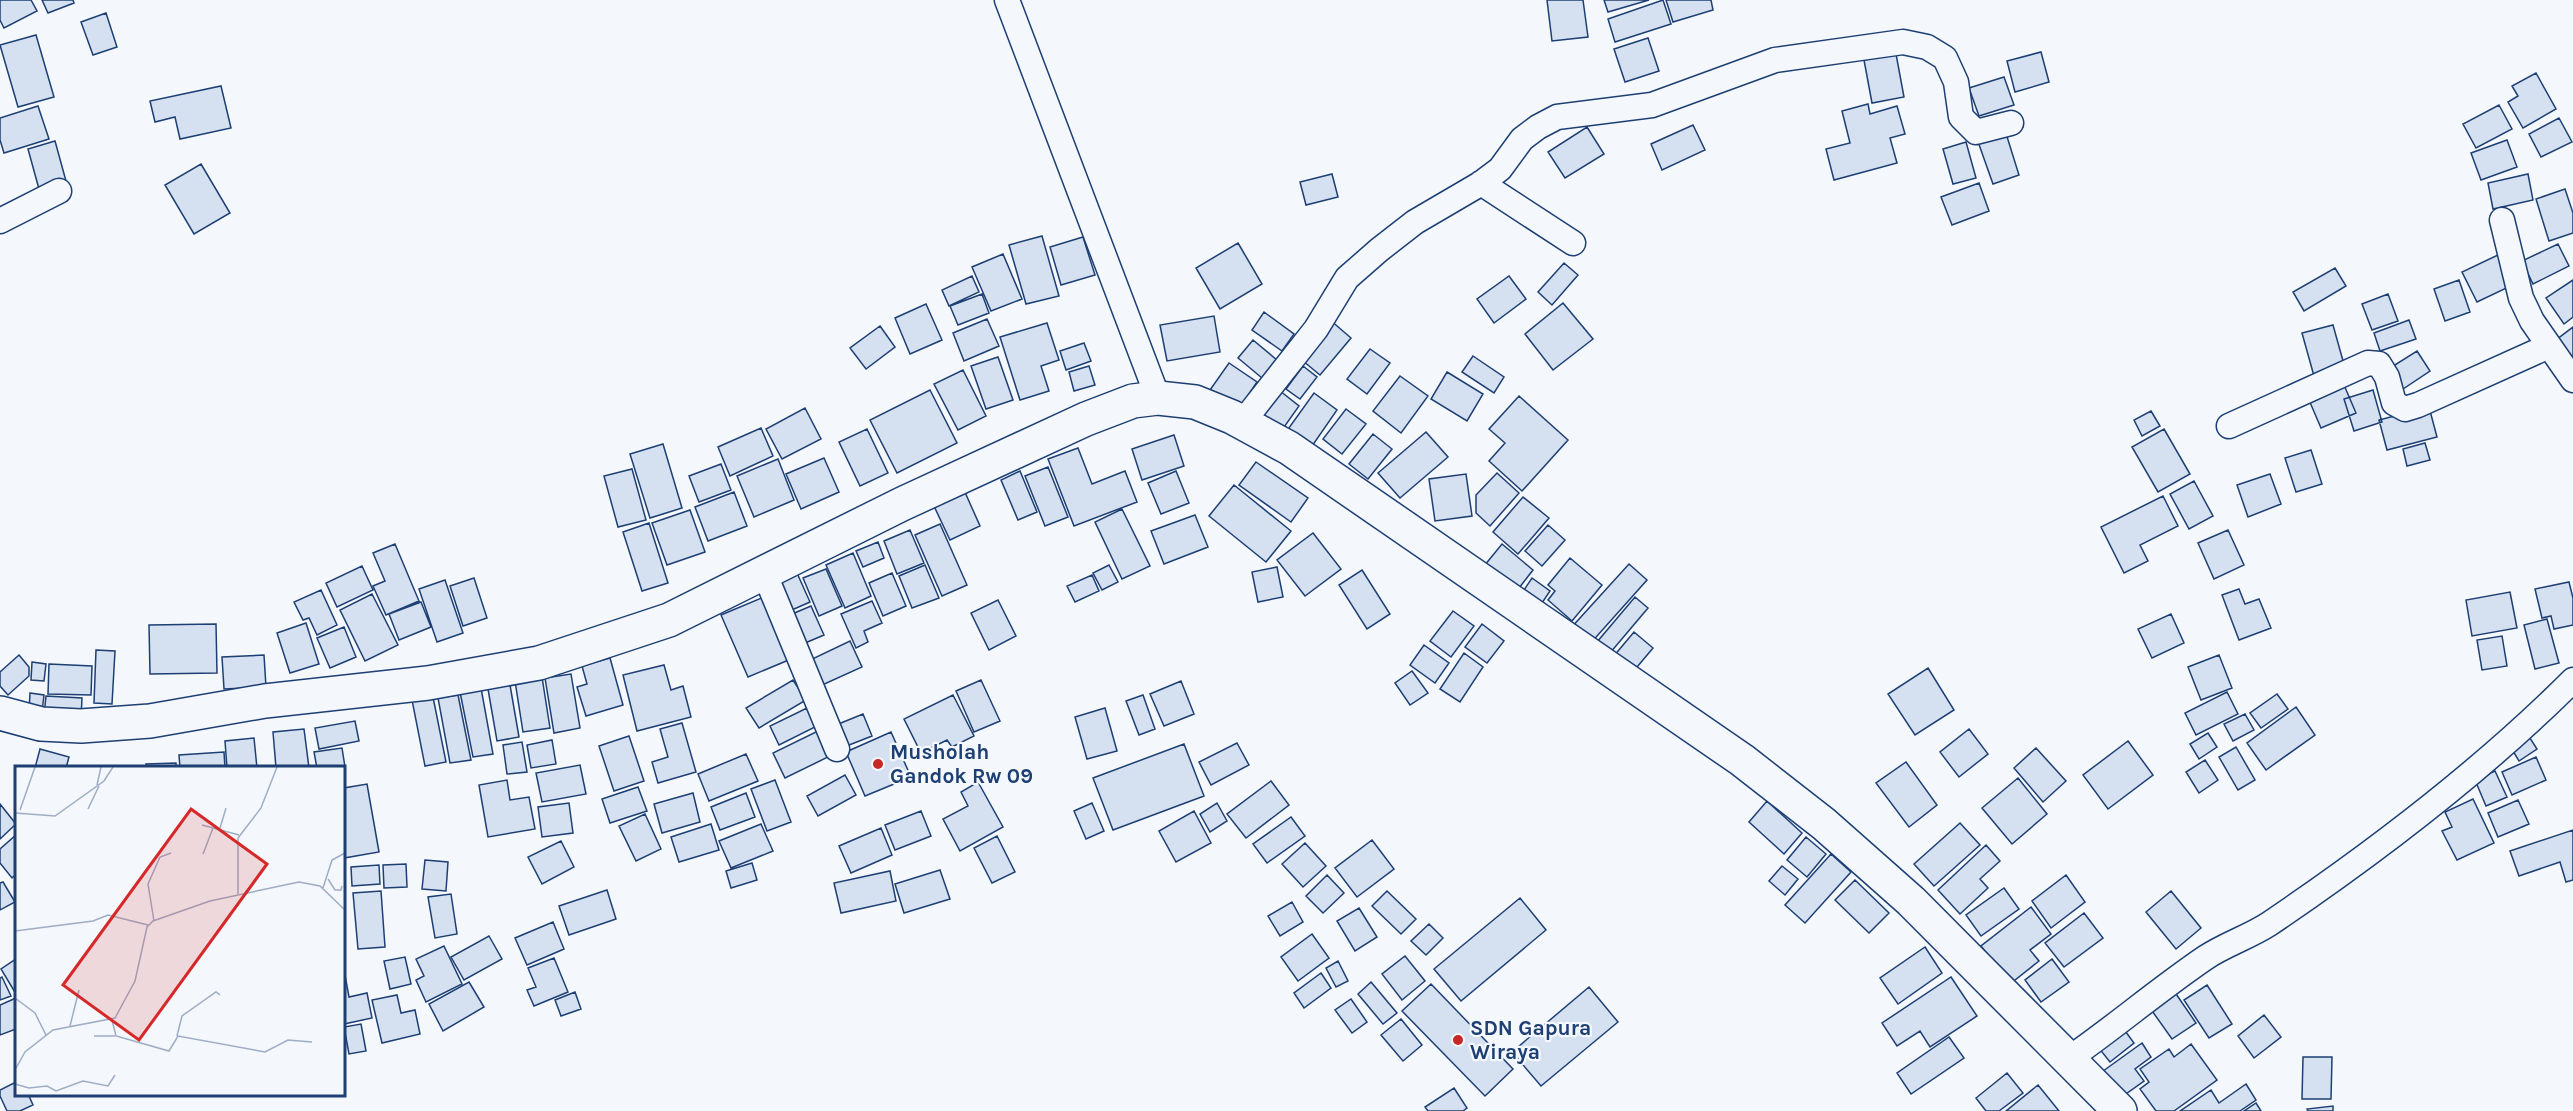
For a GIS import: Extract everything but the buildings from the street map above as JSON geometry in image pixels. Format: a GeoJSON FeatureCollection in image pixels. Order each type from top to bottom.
{"type":"FeatureCollection","features":[{"type":"Feature","properties":{"kind":"main road"},"geometry":{"type":"LineString","coordinates":[[0,714],[41,724],[61,726],[150,721],[265,701],[428,683],[539,663],[669,621],[902,504],[1086,419],[1133,401],[1158,398],[1195,402],[1289,448],[1742,760],[1824,824],[1902,893],[2070,1058],[2120,1111]]}},
{"type":"Feature","properties":{"kind":"street"},"geometry":{"type":"LineString","coordinates":[[1007,0],[1158,398]]}},
{"type":"Feature","properties":{"kind":"street"},"geometry":{"type":"LineString","coordinates":[[1242,423],[1316,329],[1347,278],[1414,222],[1481,183],[1500,169],[1522,139],[1557,117],[1652,105],[1775,60],[1903,42],[1927,47],[1946,58],[1956,82],[1961,117],[1976,132],[2011,123]]}},
{"type":"Feature","properties":{"kind":"street"},"geometry":{"type":"LineString","coordinates":[[1481,183],[1573,243]]}},
{"type":"Feature","properties":{"kind":"street"},"geometry":{"type":"LineString","coordinates":[[0,221],[59,191]]}},
{"type":"Feature","properties":{"kind":"street"},"geometry":{"type":"LineString","coordinates":[[2502,220],[2521,298],[2532,321],[2573,380]]}},
{"type":"Feature","properties":{"kind":"street"},"geometry":{"type":"LineString","coordinates":[[2229,426],[2368,363],[2379,364],[2387,377],[2394,403],[2405,409],[2549,346]]}},
{"type":"Feature","properties":{"kind":"street"},"geometry":{"type":"LineString","coordinates":[[764,572],[837,749]]}},
{"type":"Feature","properties":{"kind":"street"},"geometry":{"type":"LineString","coordinates":[[2070,1058],[2154,993],[2208,956],[2266,926],[2398,834],[2536,718],[2573,680]]}},
{"type":"Feature","properties":{"kind":"place","name":"Musholah Gandok Rw 09"},"geometry":{"type":"Point","coordinates":[878,764]}},
{"type":"Feature","properties":{"kind":"place","name":"SDN Gapura Wiraya"},"geometry":{"type":"Point","coordinates":[1458,1040]}}]}
